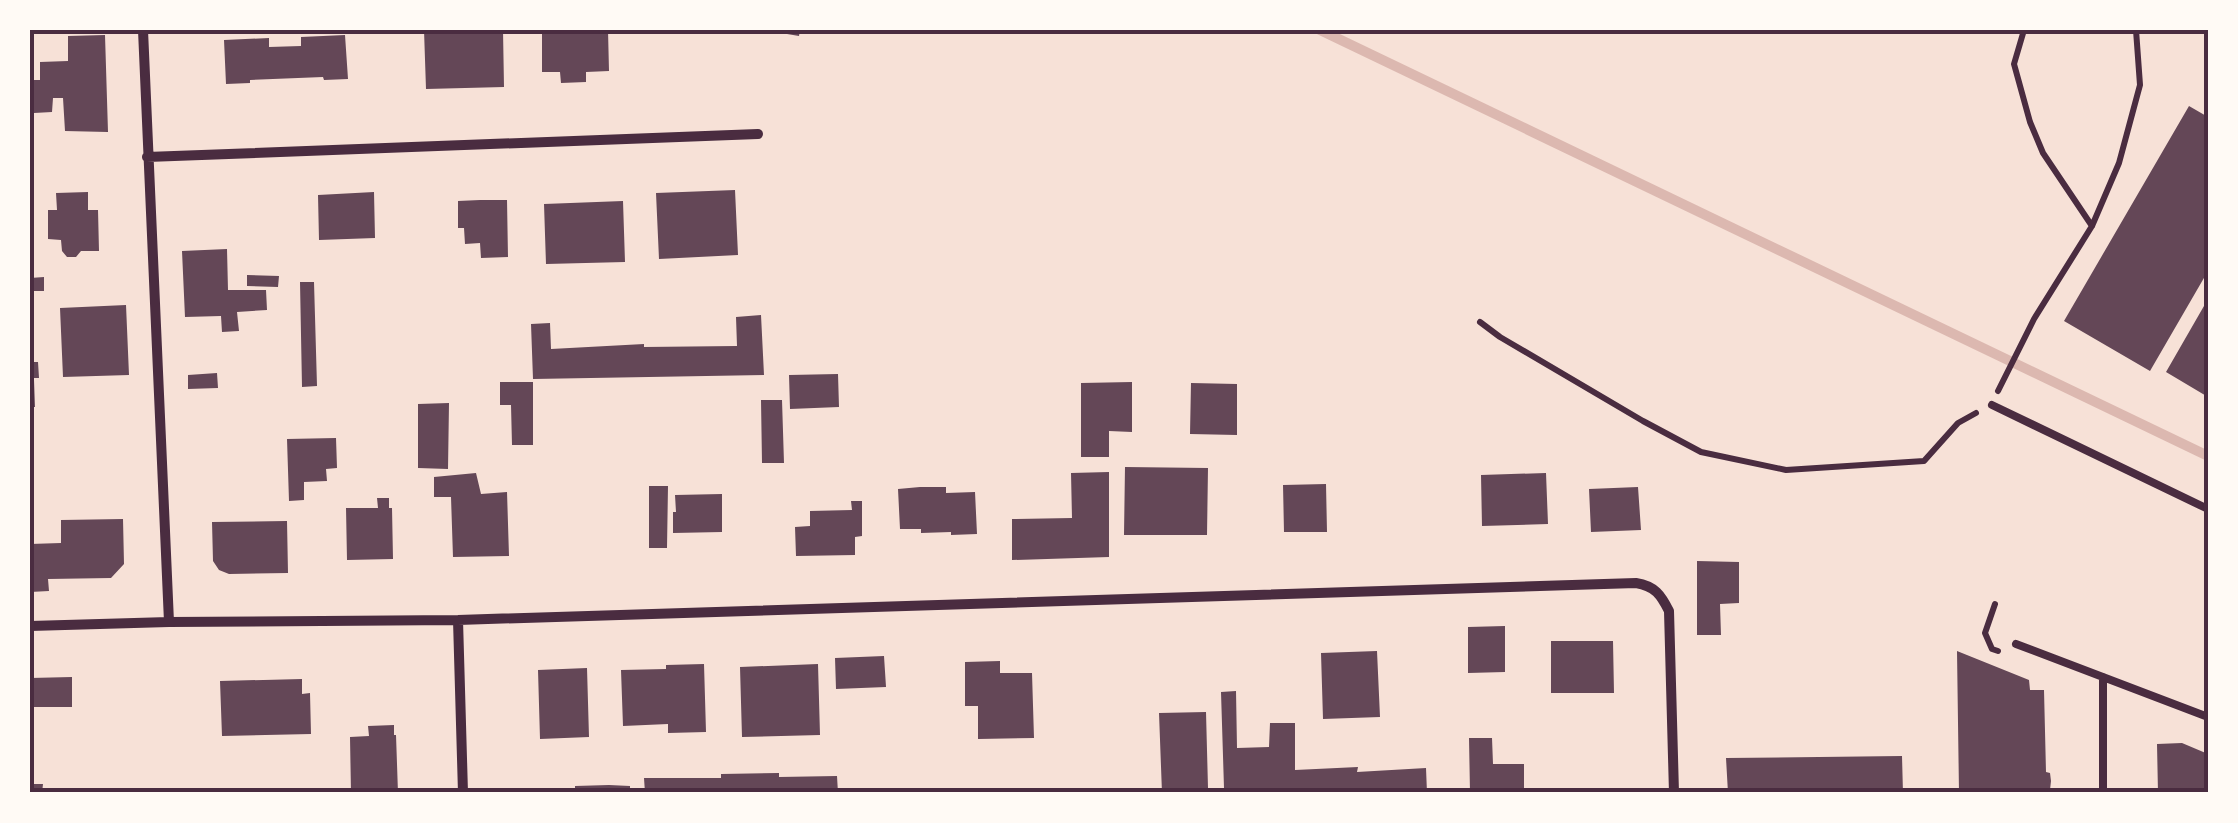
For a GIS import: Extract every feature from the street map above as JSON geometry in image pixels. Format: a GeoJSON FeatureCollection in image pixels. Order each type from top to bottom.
{"type":"FeatureCollection","features":[{"type":"Feature","properties":{"kind":"street"},"geometry":{"type":"LineString","coordinates":[[142,30],[168,622]]}},
{"type":"Feature","properties":{"kind":"street"},"geometry":{"type":"LineString","coordinates":[[147,157],[758,134]]}},
{"type":"Feature","properties":{"kind":"street"},"geometry":{"type":"LineString","coordinates":[[30,626],[458,620],[1636,583],[1657,591],[1668,611],[1674,793]]}},
{"type":"Feature","properties":{"kind":"street"},"geometry":{"type":"LineString","coordinates":[[458,620],[463,793]]}},
{"type":"Feature","properties":{"kind":"lane"},"geometry":{"type":"LineString","coordinates":[[1992,405],[2208,509]]}},
{"type":"Feature","properties":{"kind":"lane"},"geometry":{"type":"LineString","coordinates":[[2016,644],[2208,718]]}},
{"type":"Feature","properties":{"kind":"lane"},"geometry":{"type":"LineString","coordinates":[[2103,677],[2103,793]]}},
{"type":"Feature","properties":{"kind":"path"},"geometry":{"type":"LineString","coordinates":[[2024,30],[2014,64],[2030,122],[2043,154],[2092,226]]}},
{"type":"Feature","properties":{"kind":"path"},"geometry":{"type":"LineString","coordinates":[[1998,392],[2034,319],[2092,226],[2119,163],[2140,86],[2136,30]]}},
{"type":"Feature","properties":{"kind":"path"},"geometry":{"type":"LineString","coordinates":[[1480,322],[1701,452],[1786,470],[1924,461],[1958,423],[1992,405]]}},
{"type":"Feature","properties":{"kind":"building"},"geometry":{"type":"Polygon","coordinates":[[[424,30],[503,30],[504,87],[426,89],[424,30]]]}},
{"type":"Feature","properties":{"kind":"building"},"geometry":{"type":"Polygon","coordinates":[[[542,30],[608,30],[609,71],[586,72],[586,82],[561,83],[560,72],[542,72],[542,30]]]}},
{"type":"Feature","properties":{"kind":"building"},"geometry":{"type":"Polygon","coordinates":[[[775,30],[800,30],[799,36],[775,30]]]}},
{"type":"Feature","properties":{"kind":"building"},"geometry":{"type":"Polygon","coordinates":[[[105,35],[108,132],[65,131],[63,98],[53,98],[52,112],[34,113],[30,124],[30,80],[40,80],[40,62],[68,61],[68,36],[105,35]]]}},
{"type":"Feature","properties":{"kind":"building"},"geometry":{"type":"Polygon","coordinates":[[[345,35],[348,79],[323,77],[226,84],[224,40],[269,38],[269,47],[301,46],[301,37],[345,35]]]}},
{"type":"Feature","properties":{"kind":"building"},"geometry":{"type":"Polygon","coordinates":[[[2189,106],[2208,117],[2208,271],[2150,371],[2064,321],[2189,106]]]}},
{"type":"Feature","properties":{"kind":"building"},"geometry":{"type":"Polygon","coordinates":[[[735,190],[738,255],[659,259],[656,193],[735,190]]]}},
{"type":"Feature","properties":{"kind":"building"},"geometry":{"type":"Polygon","coordinates":[[[88,192],[88,210],[98,210],[99,251],[81,251],[76,257],[67,257],[61,240],[48,239],[48,210],[57,210],[56,193],[88,192]]]}},
{"type":"Feature","properties":{"kind":"building"},"geometry":{"type":"Polygon","coordinates":[[[374,192],[375,238],[319,240],[318,195],[374,192]]]}},
{"type":"Feature","properties":{"kind":"building"},"geometry":{"type":"Polygon","coordinates":[[[507,200],[508,257],[481,258],[480,243],[465,244],[464,228],[458,228],[458,201],[507,200]]]}},
{"type":"Feature","properties":{"kind":"building"},"geometry":{"type":"Polygon","coordinates":[[[623,201],[625,262],[546,264],[544,204],[623,201]]]}},
{"type":"Feature","properties":{"kind":"building"},"geometry":{"type":"Polygon","coordinates":[[[227,249],[228,290],[266,290],[267,310],[237,312],[239,331],[222,332],[221,316],[185,317],[182,251],[227,249]]]}},
{"type":"Feature","properties":{"kind":"building"},"geometry":{"type":"Polygon","coordinates":[[[247,275],[279,276],[278,287],[247,286],[247,275]]]}},
{"type":"Feature","properties":{"kind":"building"},"geometry":{"type":"Polygon","coordinates":[[[44,277],[44,291],[30,291],[30,278],[44,277]]]}},
{"type":"Feature","properties":{"kind":"building"},"geometry":{"type":"Polygon","coordinates":[[[300,282],[314,282],[317,386],[302,387],[300,282]]]}},
{"type":"Feature","properties":{"kind":"building"},"geometry":{"type":"Polygon","coordinates":[[[2208,299],[2208,397],[2166,372],[2208,299]]]}},
{"type":"Feature","properties":{"kind":"building"},"geometry":{"type":"Polygon","coordinates":[[[126,305],[129,375],[63,377],[60,308],[126,305]]]}},
{"type":"Feature","properties":{"kind":"building"},"geometry":{"type":"Polygon","coordinates":[[[761,315],[764,375],[533,379],[531,324],[550,323],[551,349],[644,344],[737,346],[736,317],[761,315]]]}},
{"type":"Feature","properties":{"kind":"building"},"geometry":{"type":"Polygon","coordinates":[[[30,362],[38,362],[39,378],[30,378],[30,362]]]}},
{"type":"Feature","properties":{"kind":"building"},"geometry":{"type":"Polygon","coordinates":[[[217,373],[218,388],[188,389],[188,375],[217,373]]]}},
{"type":"Feature","properties":{"kind":"building"},"geometry":{"type":"Polygon","coordinates":[[[838,374],[839,407],[790,409],[789,375],[838,374]]]}},
{"type":"Feature","properties":{"kind":"building"},"geometry":{"type":"Polygon","coordinates":[[[30,380],[34,380],[35,407],[30,407],[30,380]]]}},
{"type":"Feature","properties":{"kind":"building"},"geometry":{"type":"Polygon","coordinates":[[[500,382],[533,382],[533,445],[512,445],[511,405],[500,405],[500,382]]]}},
{"type":"Feature","properties":{"kind":"building"},"geometry":{"type":"Polygon","coordinates":[[[1132,382],[1132,432],[1109,431],[1109,457],[1081,457],[1081,383],[1132,382]]]}},
{"type":"Feature","properties":{"kind":"building"},"geometry":{"type":"Polygon","coordinates":[[[1191,383],[1237,384],[1237,435],[1190,434],[1191,383]]]}},
{"type":"Feature","properties":{"kind":"building"},"geometry":{"type":"Polygon","coordinates":[[[761,400],[782,400],[784,463],[762,463],[761,400]]]}},
{"type":"Feature","properties":{"kind":"building"},"geometry":{"type":"Polygon","coordinates":[[[449,403],[448,469],[418,468],[418,404],[449,403]]]}},
{"type":"Feature","properties":{"kind":"building"},"geometry":{"type":"Polygon","coordinates":[[[336,438],[337,468],[326,469],[327,481],[304,482],[304,500],[289,501],[287,439],[336,438]]]}},
{"type":"Feature","properties":{"kind":"building"},"geometry":{"type":"Polygon","coordinates":[[[1125,467],[1208,468],[1207,535],[1124,535],[1125,467]]]}},
{"type":"Feature","properties":{"kind":"building"},"geometry":{"type":"Polygon","coordinates":[[[1109,472],[1109,557],[1012,560],[1012,519],[1072,518],[1071,473],[1109,472]]]}},
{"type":"Feature","properties":{"kind":"building"},"geometry":{"type":"Polygon","coordinates":[[[476,473],[481,494],[507,492],[509,556],[453,557],[451,497],[434,497],[434,477],[476,473]]]}},
{"type":"Feature","properties":{"kind":"building"},"geometry":{"type":"Polygon","coordinates":[[[1546,473],[1548,524],[1482,526],[1481,475],[1546,473]]]}},
{"type":"Feature","properties":{"kind":"building"},"geometry":{"type":"Polygon","coordinates":[[[1326,484],[1327,532],[1284,532],[1283,485],[1326,484]]]}},
{"type":"Feature","properties":{"kind":"building"},"geometry":{"type":"Polygon","coordinates":[[[649,486],[668,486],[667,548],[649,548],[649,486]]]}},
{"type":"Feature","properties":{"kind":"building"},"geometry":{"type":"Polygon","coordinates":[[[946,487],[946,493],[975,492],[977,534],[900,529],[898,489],[946,487]]]}},
{"type":"Feature","properties":{"kind":"building"},"geometry":{"type":"Polygon","coordinates":[[[1638,487],[1641,530],[1591,532],[1589,489],[1638,487]]]}},
{"type":"Feature","properties":{"kind":"building"},"geometry":{"type":"Polygon","coordinates":[[[722,494],[722,532],[673,533],[675,495],[722,494]]]}},
{"type":"Feature","properties":{"kind":"building"},"geometry":{"type":"Polygon","coordinates":[[[377,498],[389,498],[392,508],[393,559],[347,560],[346,508],[378,508],[377,498]]]}},
{"type":"Feature","properties":{"kind":"building"},"geometry":{"type":"Polygon","coordinates":[[[851,501],[862,501],[862,536],[855,537],[855,555],[796,556],[795,527],[810,526],[810,511],[852,510],[851,501]]]}},
{"type":"Feature","properties":{"kind":"building"},"geometry":{"type":"Polygon","coordinates":[[[123,519],[124,564],[111,578],[48,579],[49,591],[30,592],[30,544],[61,543],[61,520],[123,519]]]}},
{"type":"Feature","properties":{"kind":"building"},"geometry":{"type":"Polygon","coordinates":[[[287,521],[288,573],[229,574],[219,570],[213,561],[212,522],[287,521]]]}},
{"type":"Feature","properties":{"kind":"building"},"geometry":{"type":"Polygon","coordinates":[[[1697,561],[1739,562],[1739,603],[1720,604],[1721,635],[1697,635],[1697,561]]]}},
{"type":"Feature","properties":{"kind":"building"},"geometry":{"type":"Polygon","coordinates":[[[1505,626],[1505,672],[1468,673],[1468,627],[1505,626]]]}},
{"type":"Feature","properties":{"kind":"building"},"geometry":{"type":"Polygon","coordinates":[[[1551,641],[1613,641],[1614,693],[1551,693],[1551,641]]]}},
{"type":"Feature","properties":{"kind":"building"},"geometry":{"type":"Polygon","coordinates":[[[1377,651],[1380,717],[1323,719],[1321,653],[1377,651]]]}},
{"type":"Feature","properties":{"kind":"building"},"geometry":{"type":"Polygon","coordinates":[[[1957,651],[2029,680],[2030,690],[2044,690],[2046,772],[2050,773],[2051,781],[2046,793],[1959,793],[1957,651]]]}},
{"type":"Feature","properties":{"kind":"building"},"geometry":{"type":"Polygon","coordinates":[[[884,656],[886,687],[836,689],[835,658],[884,656]]]}},
{"type":"Feature","properties":{"kind":"building"},"geometry":{"type":"Polygon","coordinates":[[[1000,661],[1000,673],[1032,673],[1034,738],[978,739],[978,706],[965,706],[965,662],[1000,661]]]}},
{"type":"Feature","properties":{"kind":"building"},"geometry":{"type":"Polygon","coordinates":[[[704,664],[706,732],[668,733],[668,724],[623,726],[621,670],[704,664]]]}},
{"type":"Feature","properties":{"kind":"building"},"geometry":{"type":"Polygon","coordinates":[[[818,664],[820,735],[742,737],[740,667],[818,664]]]}},
{"type":"Feature","properties":{"kind":"building"},"geometry":{"type":"Polygon","coordinates":[[[587,668],[589,737],[540,739],[538,670],[587,668]]]}},
{"type":"Feature","properties":{"kind":"building"},"geometry":{"type":"Polygon","coordinates":[[[72,677],[72,707],[30,707],[30,678],[72,677]]]}},
{"type":"Feature","properties":{"kind":"building"},"geometry":{"type":"Polygon","coordinates":[[[302,679],[302,694],[310,693],[311,734],[222,736],[220,681],[302,679]]]}},
{"type":"Feature","properties":{"kind":"building"},"geometry":{"type":"Polygon","coordinates":[[[1236,691],[1237,748],[1269,747],[1270,723],[1295,723],[1295,770],[1426,768],[1427,793],[1162,793],[1159,713],[1206,712],[1208,788],[1224,788],[1221,692],[1236,691]]]}},
{"type":"Feature","properties":{"kind":"building"},"geometry":{"type":"Polygon","coordinates":[[[394,725],[398,793],[351,793],[350,737],[369,736],[368,726],[394,725]]]}},
{"type":"Feature","properties":{"kind":"building"},"geometry":{"type":"Polygon","coordinates":[[[1469,738],[1492,738],[1493,764],[1524,764],[1524,790],[1470,792],[1469,738]]]}},
{"type":"Feature","properties":{"kind":"building"},"geometry":{"type":"Polygon","coordinates":[[[2182,743],[2208,754],[2208,793],[2158,793],[2157,744],[2182,743]]]}},
{"type":"Feature","properties":{"kind":"building"},"geometry":{"type":"Polygon","coordinates":[[[1902,756],[1903,793],[1728,793],[1726,758],[1902,756]]]}},
{"type":"Feature","properties":{"kind":"building"},"geometry":{"type":"Polygon","coordinates":[[[779,773],[779,777],[837,776],[838,793],[645,793],[644,778],[779,773]]]}},
{"type":"Feature","properties":{"kind":"building"},"geometry":{"type":"Polygon","coordinates":[[[30,784],[43,784],[42,793],[30,793],[30,784]]]}},
{"type":"Feature","properties":{"kind":"building"},"geometry":{"type":"Polygon","coordinates":[[[575,786],[630,786],[630,793],[575,793],[575,786]]]}},
{"type":"Feature","properties":{"kind":"waterway"},"geometry":{"type":"LineString","coordinates":[[1320,30],[2208,456]]}}]}
